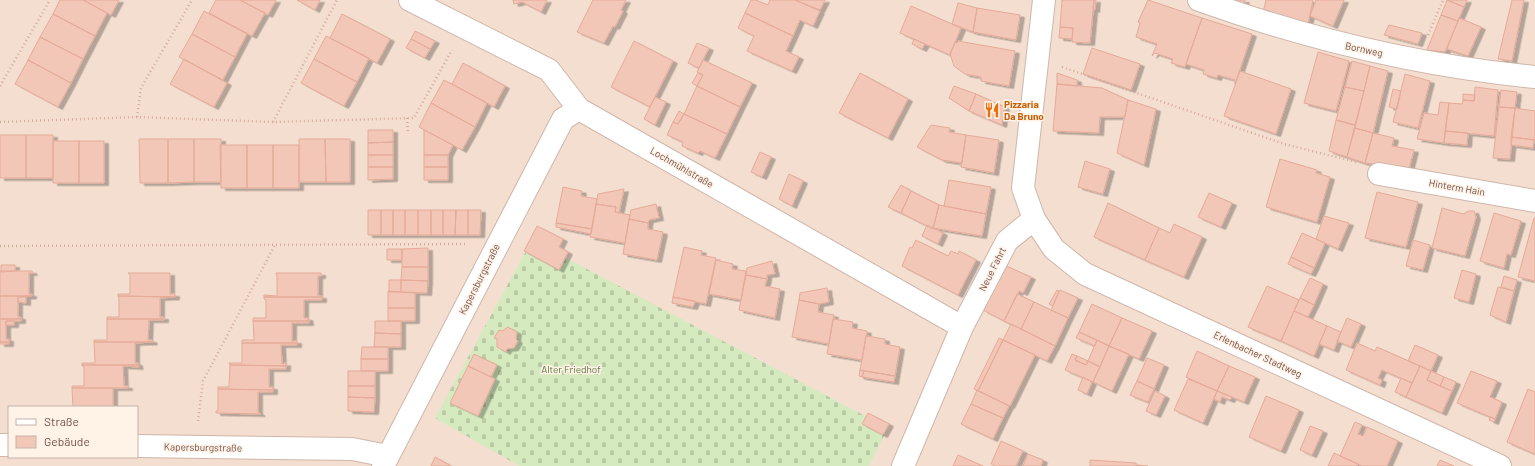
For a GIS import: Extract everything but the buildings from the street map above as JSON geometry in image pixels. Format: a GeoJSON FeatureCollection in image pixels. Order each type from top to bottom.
{"type":"FeatureCollection","features":[{"type":"Feature","properties":{"kind":"street","name":"Lochmühlstraße"},"geometry":{"type":"LineString","coordinates":[[410,0],[464,29],[549,70],[579,109],[962,327]]}},
{"type":"Feature","properties":{"kind":"street"},"geometry":{"type":"LineString","coordinates":[[1034,219],[1023,188],[1044,0]]}},
{"type":"Feature","properties":{"kind":"street","name":"Bornweg"},"geometry":{"type":"LineString","coordinates":[[1199,0],[1336,43],[1417,60],[1491,72],[1535,77]]}},
{"type":"Feature","properties":{"kind":"street","name":"Kapersburgstraße"},"geometry":{"type":"LineString","coordinates":[[138,446],[352,449],[385,461],[563,119],[579,109]]}},
{"type":"Feature","properties":{"kind":"street","name":"Hinterm Hain"},"geometry":{"type":"LineString","coordinates":[[1378,174],[1535,201]]}},
{"type":"Feature","properties":{"kind":"street","name":"Neue Fahrt"},"geometry":{"type":"LineString","coordinates":[[903,466],[962,327],[1007,241],[1034,219]]}},
{"type":"Feature","properties":{"kind":"street","name":"Erlenbacher Stadtweg"},"geometry":{"type":"LineString","coordinates":[[1034,219],[1054,249],[1085,274],[1500,466]]}},
{"type":"Feature","properties":{"kind":"path"},"geometry":{"type":"LineString","coordinates":[[0,86],[50,0]]}},
{"type":"Feature","properties":{"kind":"path"},"geometry":{"type":"LineString","coordinates":[[137,118],[141,88],[192,0]]}},
{"type":"Feature","properties":{"kind":"path"},"geometry":{"type":"LineString","coordinates":[[273,122],[337,0]]}},
{"type":"Feature","properties":{"kind":"path"},"geometry":{"type":"LineString","coordinates":[[1417,60],[1443,0]]}},
{"type":"Feature","properties":{"kind":"path"},"geometry":{"type":"LineString","coordinates":[[0,122],[137,118],[273,122],[414,118],[464,29]]}},
{"type":"Feature","properties":{"kind":"path"},"geometry":{"type":"LineString","coordinates":[[1037,58],[1284,144],[1367,165],[1378,174]]}},
{"type":"Feature","properties":{"kind":"path"},"geometry":{"type":"LineString","coordinates":[[408,118],[408,132]]}},
{"type":"Feature","properties":{"kind":"path"},"geometry":{"type":"LineString","coordinates":[[0,246],[473,244],[493,252]]}},
{"type":"Feature","properties":{"kind":"path"},"geometry":{"type":"LineString","coordinates":[[195,447],[203,381],[275,245]]}},
{"type":"Feature","properties":{"kind":"shaded area"},"geometry":{"type":"Polygon","coordinates":[[[0,0],[1535,0],[1535,466],[0,466],[0,0]]]}},
{"type":"Feature","properties":{"kind":"green space","name":"Alter Friedhof"},"geometry":{"type":"Polygon","coordinates":[[[532,240],[888,428],[869,466],[519,466],[435,418],[532,240]]]}},
{"type":"Feature","properties":{"kind":"place","name":"Pizzaria Da Bruno"},"geometry":{"type":"Point","coordinates":[992,110]}}]}
